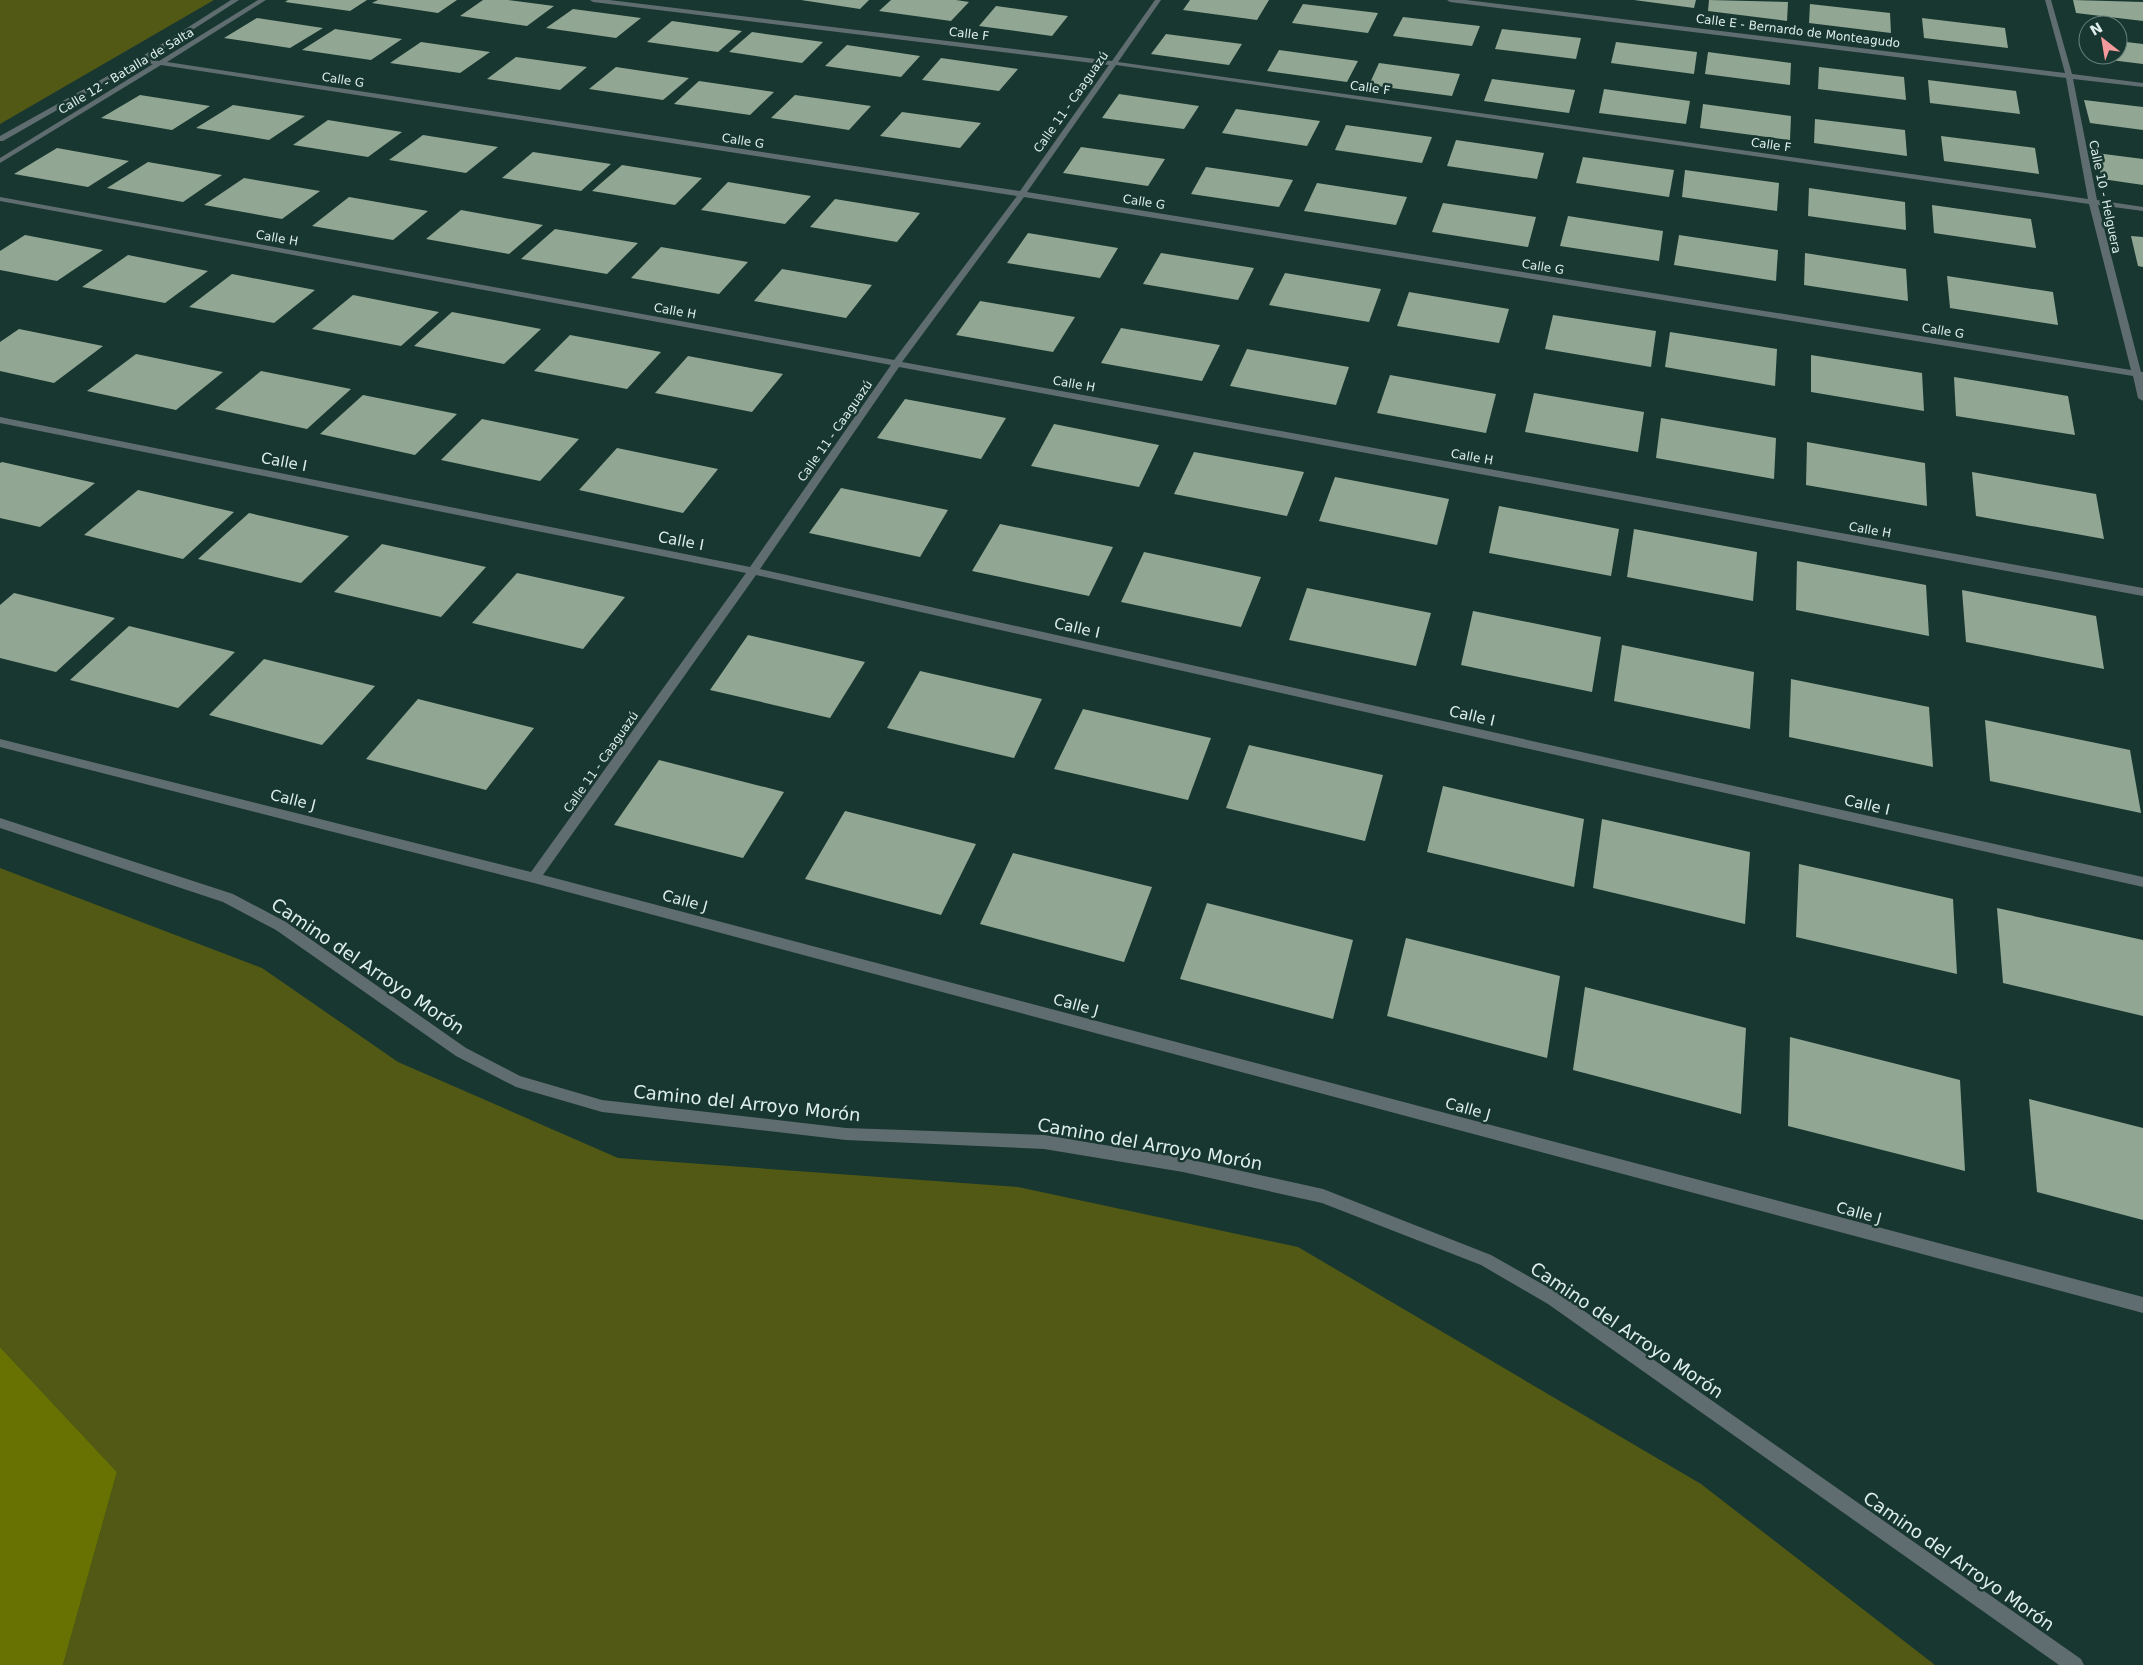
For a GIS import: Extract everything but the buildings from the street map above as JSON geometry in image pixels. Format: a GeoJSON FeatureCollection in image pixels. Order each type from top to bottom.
{"type":"FeatureCollection","features":[{"type":"Feature","properties":{"kind":"street","name":"Calle 12 - Batalla de Salta"},"geometry":{"type":"LineString","coordinates":[[0,139],[140,60],[236,0]]}},
{"type":"Feature","properties":{"kind":"street","name":"Calle 12 - Batalla de Salta"},"geometry":{"type":"LineString","coordinates":[[0,161],[263,0]]}},
{"type":"Feature","properties":{"kind":"street","name":"Calle F"},"geometry":{"type":"LineString","coordinates":[[593,0],[1114,63],[2143,209]]}},
{"type":"Feature","properties":{"kind":"street","name":"Calle 11 - Caaguazú"},"geometry":{"type":"LineString","coordinates":[[534,878],[753,570],[896,364],[1022,194],[1158,0]]}},
{"type":"Feature","properties":{"kind":"street","name":"Calle E - Bernardo de Monteagudo"},"geometry":{"type":"LineString","coordinates":[[1450,0],[2143,84]]}},
{"type":"Feature","properties":{"kind":"street","name":"Calle 10 - Helguera"},"geometry":{"type":"LineString","coordinates":[[2048,0],[2069,76],[2093,202],[2140,374],[2143,398]]}},
{"type":"Feature","properties":{"kind":"street","name":"Calle G"},"geometry":{"type":"LineString","coordinates":[[140,60],[1022,194],[2140,374]]}},
{"type":"Feature","properties":{"kind":"street","name":"Calle H"},"geometry":{"type":"LineString","coordinates":[[0,199],[2143,592]]}},
{"type":"Feature","properties":{"kind":"street","name":"Calle I"},"geometry":{"type":"LineString","coordinates":[[0,420],[753,570],[2143,882]]}},
{"type":"Feature","properties":{"kind":"street","name":"Calle J"},"geometry":{"type":"LineString","coordinates":[[0,743],[534,878],[2143,1305]]}},
{"type":"Feature","properties":{"kind":"street","name":"Camino del Arroyo Morón"},"geometry":{"type":"LineString","coordinates":[[0,823],[228,898],[281,926],[461,1052],[516,1081],[602,1106],[846,1134],[1044,1142],[1183,1165],[1323,1196],[1486,1260],[1554,1299],[2075,1665]]}},
{"type":"Feature","properties":{"kind":"green space"},"geometry":{"type":"Polygon","coordinates":[[[0,0],[214,0],[0,124],[0,0]]]}},
{"type":"Feature","properties":{"kind":"green space"},"geometry":{"type":"Polygon","coordinates":[[[0,868],[262,968],[398,1062],[618,1158],[1018,1187],[1298,1247],[1701,1484],[1935,1665],[63,1665],[117,1472],[0,1347],[0,868]]]}},
{"type":"Feature","properties":{"kind":"green space"},"geometry":{"type":"Polygon","coordinates":[[[0,1347],[117,1472],[63,1665],[0,1665],[0,1347]]]}}]}
